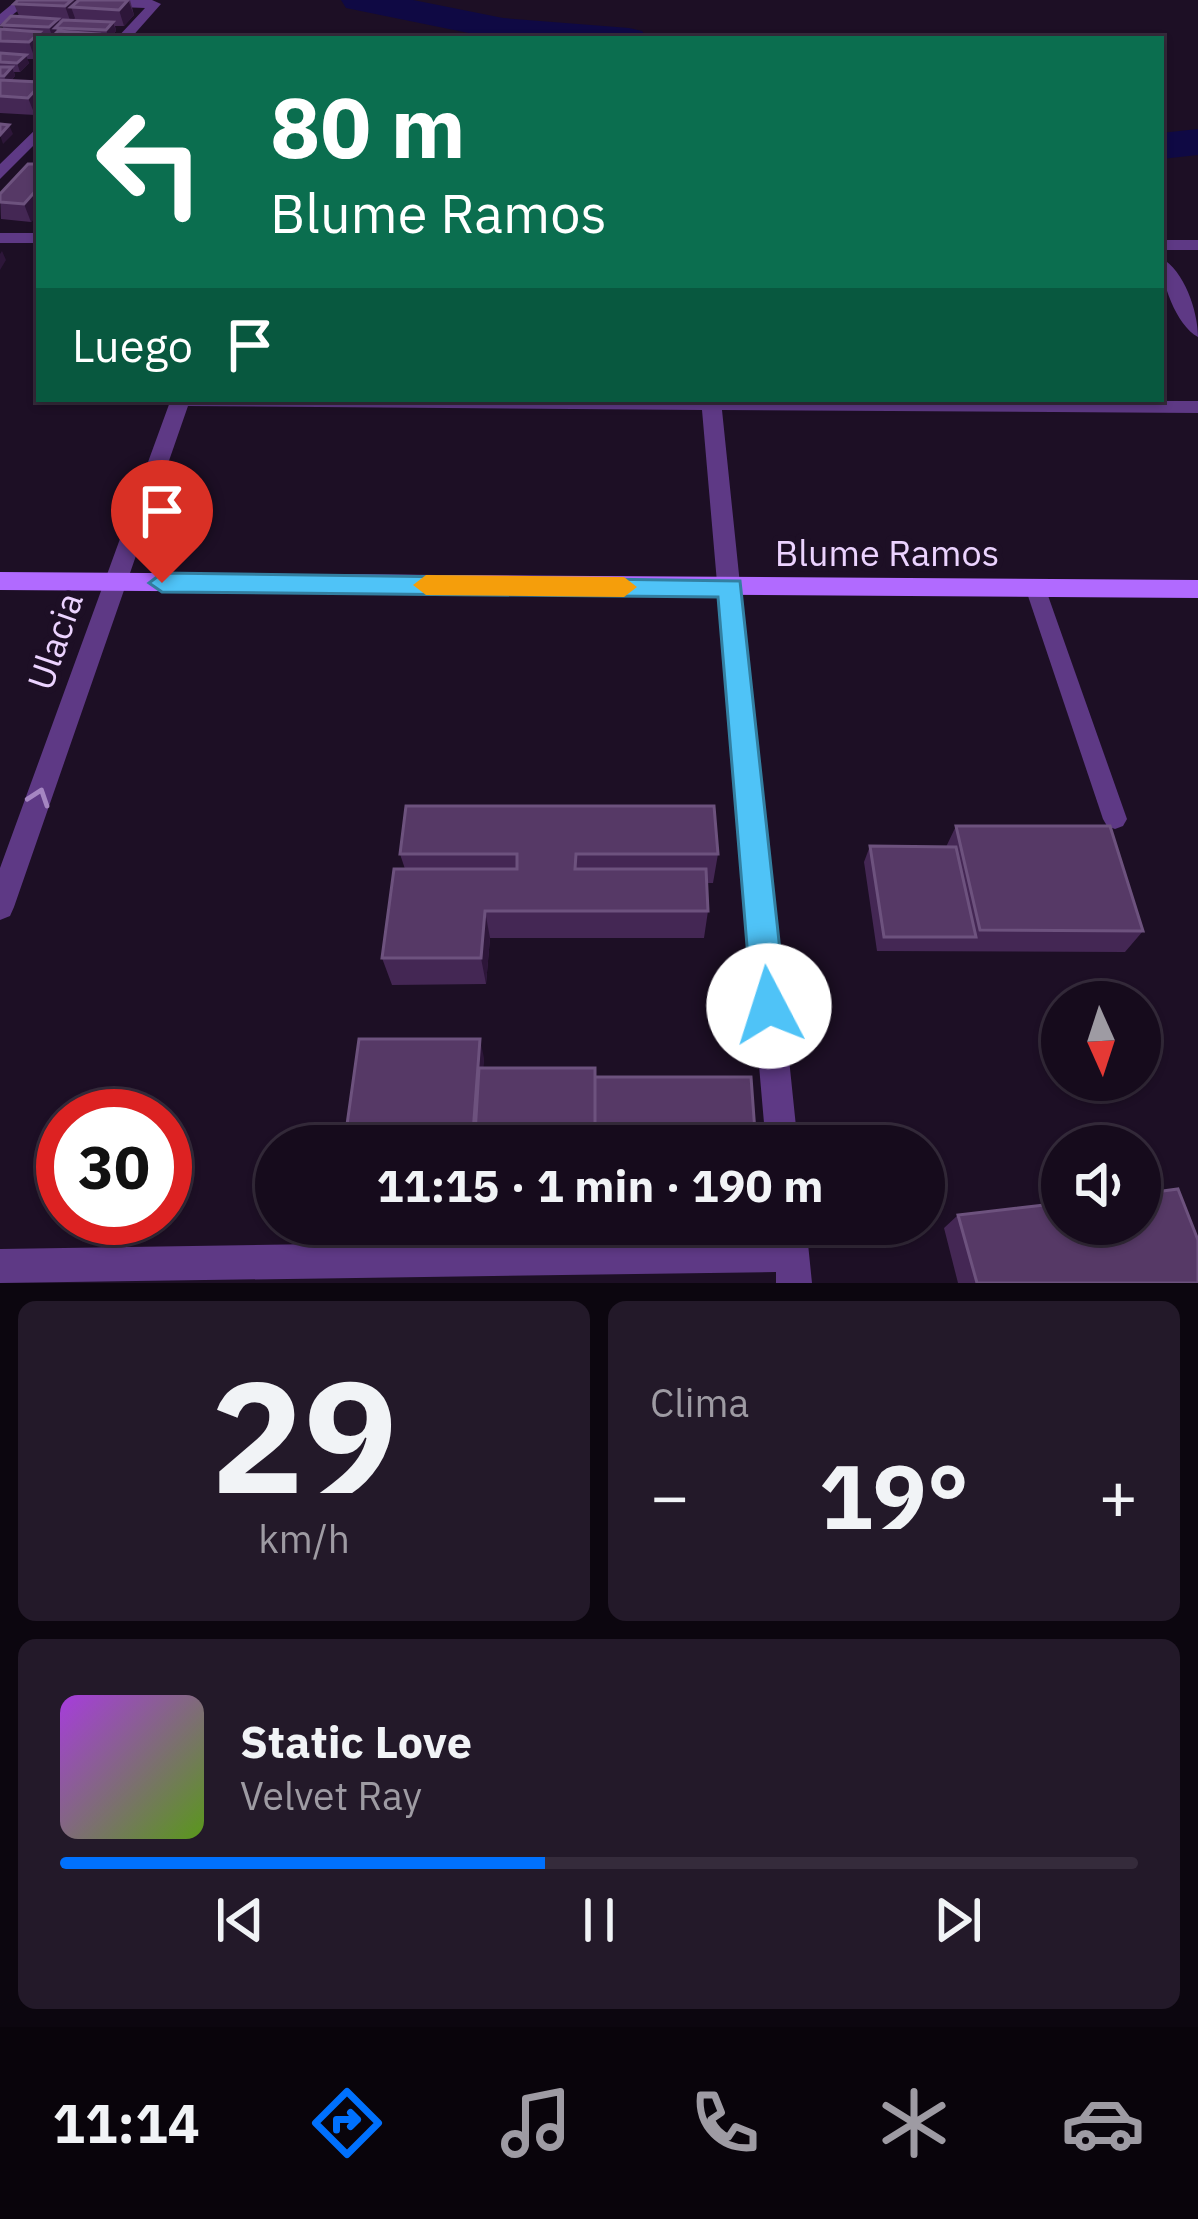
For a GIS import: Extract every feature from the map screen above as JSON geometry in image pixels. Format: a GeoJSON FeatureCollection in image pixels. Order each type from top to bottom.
{"type":"FeatureCollection","features":[{"type":"Feature","properties":{"kind":"street"},"geometry":{"type":"LineString","coordinates":[[0,21],[25,0]]}},
{"type":"Feature","properties":{"kind":"street"},"geometry":{"type":"LineString","coordinates":[[40,0],[155,4],[126,36]]}},
{"type":"Feature","properties":{"kind":"street"},"geometry":{"type":"LineString","coordinates":[[0,174],[36,138]]}},
{"type":"Feature","properties":{"kind":"street"},"geometry":{"type":"LineString","coordinates":[[0,238],[36,238]]}},
{"type":"Feature","properties":{"kind":"street"},"geometry":{"type":"LineString","coordinates":[[1164,245],[1198,245]]}},
{"type":"Feature","properties":{"kind":"street"},"geometry":{"type":"LineString","coordinates":[[1164,269],[1198,331]]}},
{"type":"Feature","properties":{"kind":"street","name":"Ulacia"},"geometry":{"type":"LineString","coordinates":[[0,907],[179,402]]}},
{"type":"Feature","properties":{"kind":"street"},"geometry":{"type":"LineString","coordinates":[[780,1125],[711,402],[1198,407]]}},
{"type":"Feature","properties":{"kind":"street","name":"Blume Ramos"},"geometry":{"type":"LineString","coordinates":[[0,581],[1198,589]]}},
{"type":"Feature","properties":{"kind":"street"},"geometry":{"type":"LineString","coordinates":[[0,1266],[340,1273],[791,1254]]}},
{"type":"Feature","properties":{"kind":"lane"},"geometry":{"type":"LineString","coordinates":[[1036,590],[1115,819]]}},
{"type":"Feature","properties":{"kind":"building"},"geometry":{"type":"Polygon","coordinates":[[[18,0],[72,0],[65,6],[14,4],[18,0]]]}},
{"type":"Feature","properties":{"kind":"building"},"geometry":{"type":"Polygon","coordinates":[[[79,0],[128,0],[119,10],[71,7],[79,0]]]}},
{"type":"Feature","properties":{"kind":"building"},"geometry":{"type":"Polygon","coordinates":[[[11,16],[58,19],[49,27],[2,25],[11,16]]]}},
{"type":"Feature","properties":{"kind":"building"},"geometry":{"type":"Polygon","coordinates":[[[63,20],[113,22],[106,30],[55,28],[63,20]]]}},
{"type":"Feature","properties":{"kind":"building"},"geometry":{"type":"Polygon","coordinates":[[[0,29],[40,32],[29,42],[0,41],[0,29]]]}},
{"type":"Feature","properties":{"kind":"building"},"geometry":{"type":"Polygon","coordinates":[[[58,31],[98,34],[96,36],[53,36],[58,31]]]}},
{"type":"Feature","properties":{"kind":"building"},"geometry":{"type":"Polygon","coordinates":[[[0,53],[26,55],[17,63],[0,62],[0,53]]]}},
{"type":"Feature","properties":{"kind":"building"},"geometry":{"type":"Polygon","coordinates":[[[0,80],[36,82],[28,98],[0,96],[0,80]]]}},
{"type":"Feature","properties":{"kind":"building"},"geometry":{"type":"Polygon","coordinates":[[[28,164],[36,164],[36,190],[24,204],[0,202],[0,194],[28,164]]]}},
{"type":"Feature","properties":{"kind":"building"},"geometry":{"type":"Polygon","coordinates":[[[406,806],[714,806],[718,854],[576,854],[575,869],[706,869],[708,911],[485,911],[481,958],[382,958],[394,869],[517,869],[517,854],[400,854],[406,806]]]}},
{"type":"Feature","properties":{"kind":"building"},"geometry":{"type":"Polygon","coordinates":[[[956,826],[1110,826],[1143,931],[980,930],[956,826]]]}},
{"type":"Feature","properties":{"kind":"building"},"geometry":{"type":"Polygon","coordinates":[[[870,846],[956,847],[976,937],[884,937],[870,846]]]}},
{"type":"Feature","properties":{"kind":"building"},"geometry":{"type":"Polygon","coordinates":[[[359,1039],[480,1039],[474,1125],[347,1125],[359,1039]]]}},
{"type":"Feature","properties":{"kind":"building"},"geometry":{"type":"Polygon","coordinates":[[[479,1068],[595,1068],[595,1125],[476,1125],[479,1068]]]}},
{"type":"Feature","properties":{"kind":"building"},"geometry":{"type":"Polygon","coordinates":[[[595,1077],[751,1077],[754,1125],[595,1125],[595,1077]]]}},
{"type":"Feature","properties":{"kind":"building"},"geometry":{"type":"Polygon","coordinates":[[[1178,1189],[1198,1240],[1198,1283],[977,1283],[958,1215],[1041,1205],[1041,1245],[1161,1245],[1161,1191],[1178,1189]]]}},
{"type":"Feature","properties":{"kind":"waterway"},"geometry":{"type":"LineString","coordinates":[[359,0],[503,29],[591,36]]}},
{"type":"Feature","properties":{"kind":"waterway"},"geometry":{"type":"LineString","coordinates":[[1164,146],[1198,142]]}},
{"type":"Feature","properties":{"kind":"slow traffic"},"geometry":{"type":"LineString","coordinates":[[426,585],[624,587]]}},
{"type":"Feature","properties":{"kind":"route"},"geometry":{"type":"LineString","coordinates":[[162,583],[731,588],[769,1006]]}}]}
